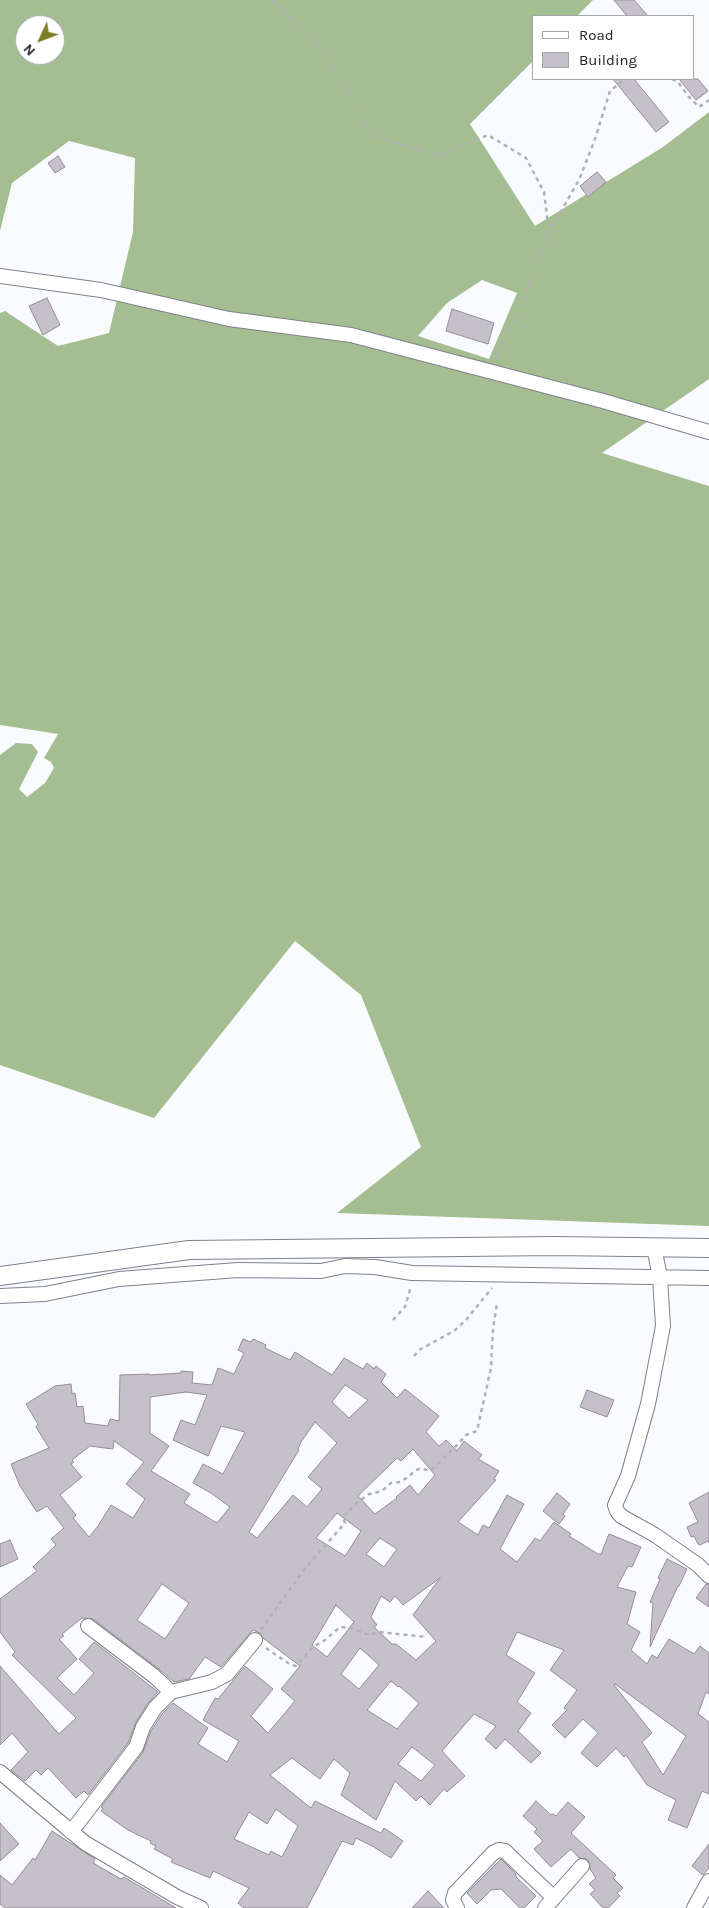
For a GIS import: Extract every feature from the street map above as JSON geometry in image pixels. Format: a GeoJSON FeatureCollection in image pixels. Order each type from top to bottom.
{"type":"FeatureCollection","features":[{"type":"Feature","properties":{"kind":"main road"},"geometry":{"type":"LineString","coordinates":[[0,1276],[189,1250],[654,1246],[709,1248]]}},
{"type":"Feature","properties":{"kind":"street"},"geometry":{"type":"LineString","coordinates":[[0,276],[101,290],[229,319],[352,336],[603,401],[709,432]]}},
{"type":"Feature","properties":{"kind":"street"},"geometry":{"type":"LineString","coordinates":[[654,1246],[660,1277],[663,1326],[648,1404],[628,1476],[615,1505],[621,1516],[655,1535],[698,1565],[709,1576]]}},
{"type":"Feature","properties":{"kind":"street"},"geometry":{"type":"LineString","coordinates":[[0,1296],[45,1294],[119,1279],[238,1270],[321,1271],[345,1266],[375,1267],[415,1273],[709,1278]]}},
{"type":"Feature","properties":{"kind":"street"},"geometry":{"type":"LineString","coordinates":[[88,1626],[154,1676],[171,1692]]}},
{"type":"Feature","properties":{"kind":"street"},"geometry":{"type":"LineString","coordinates":[[71,1832],[136,1747],[143,1727],[155,1708],[171,1692],[220,1679],[227,1674],[255,1640]]}},
{"type":"Feature","properties":{"kind":"street"},"geometry":{"type":"LineString","coordinates":[[0,1772],[85,1843],[177,1898],[201,1908]]}},
{"type":"Feature","properties":{"kind":"street"},"geometry":{"type":"LineString","coordinates":[[457,1908],[453,1900],[455,1893],[493,1853],[499,1850],[509,1855],[550,1903],[582,1866]]}},
{"type":"Feature","properties":{"kind":"street"},"geometry":{"type":"LineString","coordinates":[[694,1908],[709,1881]]}},
{"type":"Feature","properties":{"kind":"path"},"geometry":{"type":"LineString","coordinates":[[272,0],[316,42],[372,136],[439,156],[488,135],[526,158],[544,192],[549,232]]}},
{"type":"Feature","properties":{"kind":"path"},"geometry":{"type":"LineString","coordinates":[[490,371],[534,274],[549,232],[579,180],[595,139],[610,91],[624,80]]}},
{"type":"Feature","properties":{"kind":"path"},"geometry":{"type":"LineString","coordinates":[[674,80],[678,82],[689,98],[699,107],[709,100]]}},
{"type":"Feature","properties":{"kind":"path"},"geometry":{"type":"LineString","coordinates":[[393,1320],[405,1307],[415,1273]]}},
{"type":"Feature","properties":{"kind":"path"},"geometry":{"type":"LineString","coordinates":[[414,1356],[419,1350],[454,1331],[466,1320],[502,1275]]}},
{"type":"Feature","properties":{"kind":"path"},"geometry":{"type":"LineString","coordinates":[[427,1637],[379,1632],[370,1635],[351,1628],[340,1627],[325,1640],[313,1647],[296,1666],[291,1665],[255,1640],[302,1572],[345,1523],[343,1517],[354,1505],[369,1494],[382,1491],[390,1483],[401,1482],[418,1469],[431,1470],[466,1435],[477,1431],[491,1368],[493,1330],[497,1303]]}},
{"type":"Feature","properties":{"kind":"green space"},"geometry":{"type":"Polygon","coordinates":[[[0,0],[593,0],[578,15],[532,15],[532,62],[470,124],[535,226],[663,147],[709,112],[709,379],[602,453],[709,486],[709,1226],[337,1213],[421,1147],[361,995],[295,941],[154,1118],[0,1065],[0,755],[16,743],[32,744],[38,752],[19,789],[27,797],[45,783],[54,768],[51,762],[44,758],[58,734],[0,725],[0,313],[5,311],[58,346],[109,333],[133,232],[135,158],[69,141],[12,183],[0,231],[0,0]],[[482,280],[447,303],[418,336],[489,359],[517,293],[482,280]]]}},
{"type":"Feature","properties":{"kind":"building"},"geometry":{"type":"Polygon","coordinates":[[[614,0],[634,0],[647,15],[626,15],[614,0]]]}},
{"type":"Feature","properties":{"kind":"building"},"geometry":{"type":"Polygon","coordinates":[[[698,79],[708,91],[696,100],[680,80],[698,79]]]}},
{"type":"Feature","properties":{"kind":"building"},"geometry":{"type":"Polygon","coordinates":[[[614,80],[635,80],[669,122],[656,132],[614,80]]]}},
{"type":"Feature","properties":{"kind":"building"},"geometry":{"type":"Polygon","coordinates":[[[58,156],[65,167],[55,173],[48,163],[58,156]]]}},
{"type":"Feature","properties":{"kind":"building"},"geometry":{"type":"Polygon","coordinates":[[[597,172],[606,182],[588,197],[580,186],[597,172]]]}},
{"type":"Feature","properties":{"kind":"building"},"geometry":{"type":"Polygon","coordinates":[[[47,298],[60,325],[43,335],[29,306],[47,298]]]}},
{"type":"Feature","properties":{"kind":"building"},"geometry":{"type":"Polygon","coordinates":[[[452,309],[494,323],[488,344],[446,331],[452,309]]]}},
{"type":"Feature","properties":{"kind":"building"},"geometry":{"type":"Polygon","coordinates":[[[243,1339],[251,1342],[253,1339],[266,1345],[265,1348],[290,1360],[295,1352],[332,1375],[344,1358],[363,1369],[367,1363],[374,1369],[376,1366],[386,1374],[381,1382],[397,1398],[405,1389],[439,1416],[426,1432],[439,1446],[446,1440],[457,1451],[464,1441],[482,1455],[478,1459],[499,1471],[494,1479],[496,1480],[458,1522],[478,1535],[483,1525],[489,1528],[507,1495],[524,1504],[500,1549],[517,1562],[535,1538],[540,1541],[554,1522],[571,1534],[569,1536],[598,1554],[601,1554],[609,1534],[641,1547],[632,1567],[628,1566],[617,1587],[636,1592],[627,1624],[640,1632],[631,1650],[647,1664],[652,1655],[657,1658],[669,1639],[694,1654],[700,1646],[709,1653],[709,1694],[706,1692],[698,1714],[709,1722],[709,1794],[702,1791],[687,1828],[668,1820],[676,1800],[647,1785],[626,1755],[624,1757],[616,1748],[597,1767],[581,1753],[598,1733],[583,1719],[565,1738],[552,1725],[567,1710],[564,1708],[577,1690],[550,1670],[564,1650],[517,1632],[506,1655],[535,1673],[517,1702],[531,1713],[518,1731],[541,1753],[531,1763],[505,1739],[496,1749],[485,1739],[496,1726],[474,1714],[442,1751],[465,1776],[447,1792],[444,1789],[430,1805],[421,1796],[416,1801],[395,1781],[376,1820],[341,1795],[350,1773],[334,1759],[320,1779],[292,1758],[270,1775],[311,1808],[315,1801],[381,1833],[384,1828],[403,1841],[391,1858],[356,1838],[353,1845],[342,1841],[307,1908],[244,1908],[238,1903],[249,1888],[213,1871],[210,1878],[171,1862],[173,1859],[154,1849],[156,1846],[150,1843],[151,1841],[128,1830],[101,1811],[103,1808],[101,1807],[143,1752],[151,1731],[162,1714],[173,1703],[208,1728],[198,1744],[227,1762],[239,1741],[203,1720],[215,1698],[218,1699],[245,1666],[273,1689],[251,1716],[268,1733],[295,1701],[281,1689],[300,1666],[263,1638],[260,1633],[253,1630],[221,1667],[205,1657],[189,1679],[174,1682],[93,1619],[82,1618],[62,1634],[64,1636],[59,1639],[77,1659],[57,1678],[74,1695],[94,1673],[79,1659],[94,1642],[158,1692],[148,1703],[136,1722],[128,1743],[88,1795],[84,1791],[76,1798],[48,1768],[41,1775],[36,1770],[25,1781],[11,1770],[28,1752],[12,1733],[0,1745],[0,1666],[59,1734],[76,1718],[12,1655],[15,1652],[0,1632],[0,1599],[37,1571],[33,1567],[56,1545],[51,1539],[64,1528],[47,1506],[37,1512],[20,1486],[11,1464],[49,1448],[36,1427],[38,1424],[26,1404],[55,1386],[71,1384],[72,1394],[75,1393],[77,1407],[83,1406],[85,1423],[108,1426],[110,1419],[119,1421],[120,1375],[193,1372],[192,1383],[212,1385],[218,1368],[234,1374],[244,1353],[238,1350],[243,1339]],[[345,1385],[332,1402],[349,1418],[368,1400],[345,1385]],[[186,1392],[150,1397],[150,1433],[169,1446],[151,1471],[190,1494],[184,1503],[217,1523],[230,1507],[193,1483],[203,1464],[223,1474],[245,1432],[221,1426],[208,1456],[173,1440],[181,1420],[195,1425],[207,1395],[186,1392]],[[315,1422],[301,1442],[299,1450],[249,1532],[257,1538],[293,1495],[307,1507],[322,1489],[308,1477],[337,1443],[315,1422]],[[114,1441],[113,1449],[90,1446],[72,1460],[74,1462],[71,1464],[82,1477],[60,1495],[76,1515],[73,1518],[89,1537],[111,1505],[133,1518],[145,1499],[126,1484],[144,1462],[114,1441]],[[413,1449],[401,1461],[397,1458],[358,1496],[375,1514],[397,1498],[410,1485],[418,1495],[435,1475],[413,1449]],[[337,1513],[316,1538],[345,1556],[361,1531],[337,1513]],[[380,1538],[366,1554],[384,1567],[397,1549],[380,1538]],[[440,1578],[403,1605],[395,1596],[390,1602],[381,1596],[371,1617],[377,1625],[374,1627],[392,1644],[396,1644],[416,1660],[436,1641],[413,1615],[440,1578]],[[162,1584],[137,1620],[165,1639],[189,1603],[162,1584]],[[336,1605],[312,1645],[327,1657],[354,1622],[336,1605]],[[360,1648],[341,1674],[359,1689],[379,1665],[360,1648]],[[391,1681],[367,1710],[397,1729],[419,1703],[391,1681]],[[615,1684],[652,1733],[642,1742],[663,1775],[686,1736],[615,1684]],[[412,1747],[398,1764],[421,1781],[435,1765],[412,1747]],[[276,1809],[267,1824],[249,1812],[234,1839],[269,1855],[271,1851],[282,1857],[298,1826],[276,1809]]]}},
{"type":"Feature","properties":{"kind":"building"},"geometry":{"type":"Polygon","coordinates":[[[587,1390],[614,1400],[607,1417],[580,1407],[587,1390]]]}},
{"type":"Feature","properties":{"kind":"building"},"geometry":{"type":"Polygon","coordinates":[[[709,1492],[709,1543],[708,1541],[700,1545],[694,1536],[691,1537],[687,1527],[698,1522],[689,1503],[709,1492]]]}},
{"type":"Feature","properties":{"kind":"building"},"geometry":{"type":"Polygon","coordinates":[[[557,1493],[570,1504],[559,1524],[543,1511],[557,1493]]]}},
{"type":"Feature","properties":{"kind":"building"},"geometry":{"type":"Polygon","coordinates":[[[10,1540],[18,1559],[0,1567],[0,1544],[10,1540]]]}},
{"type":"Feature","properties":{"kind":"building"},"geometry":{"type":"Polygon","coordinates":[[[667,1559],[687,1569],[650,1647],[653,1603],[650,1602],[667,1559]]]}},
{"type":"Feature","properties":{"kind":"building"},"geometry":{"type":"Polygon","coordinates":[[[706,1584],[709,1585],[709,1607],[696,1598],[706,1584]]]}},
{"type":"Feature","properties":{"kind":"building"},"geometry":{"type":"Polygon","coordinates":[[[536,1801],[551,1815],[556,1816],[568,1802],[585,1817],[571,1833],[616,1875],[613,1878],[623,1888],[617,1893],[620,1896],[608,1908],[603,1908],[590,1894],[595,1890],[589,1884],[596,1878],[590,1869],[587,1859],[579,1858],[571,1849],[551,1867],[534,1849],[543,1841],[534,1832],[537,1829],[523,1816],[536,1801]]]}},
{"type":"Feature","properties":{"kind":"building"},"geometry":{"type":"Polygon","coordinates":[[[0,1823],[19,1844],[0,1861],[0,1823]]]}},
{"type":"Feature","properties":{"kind":"building"},"geometry":{"type":"Polygon","coordinates":[[[52,1831],[95,1859],[93,1863],[121,1879],[124,1877],[176,1908],[5,1908],[0,1904],[0,1875],[12,1885],[33,1858],[35,1860],[52,1831]]]}},
{"type":"Feature","properties":{"kind":"building"},"geometry":{"type":"Polygon","coordinates":[[[709,1844],[709,1868],[703,1875],[692,1866],[709,1844]]]}},
{"type":"Feature","properties":{"kind":"building"},"geometry":{"type":"Polygon","coordinates":[[[501,1859],[536,1896],[524,1908],[520,1908],[501,1889],[491,1890],[477,1904],[467,1893],[501,1859]]]}},
{"type":"Feature","properties":{"kind":"building"},"geometry":{"type":"Polygon","coordinates":[[[428,1891],[444,1908],[412,1908],[428,1891]]]}}]}
